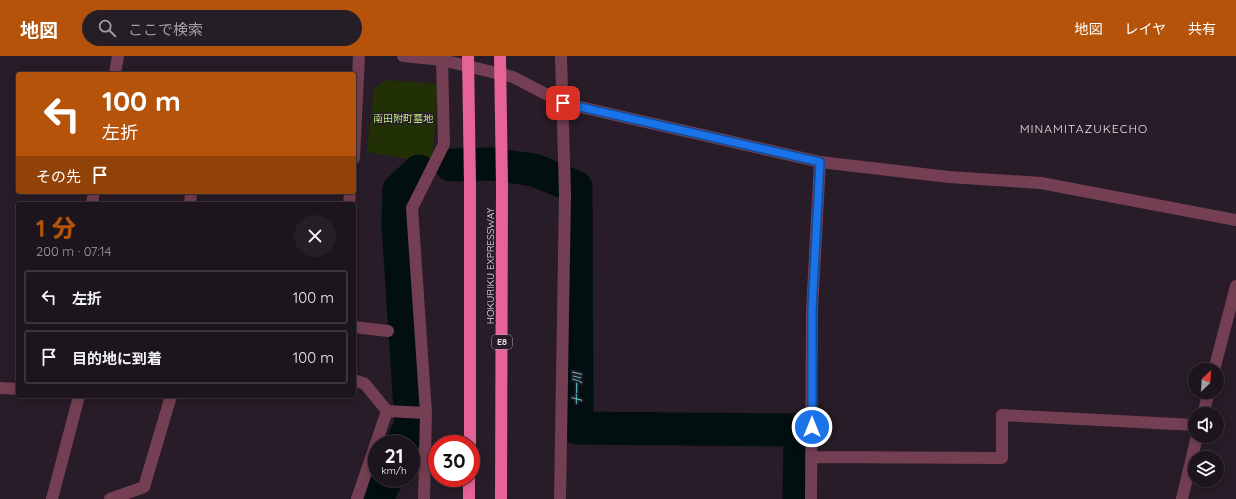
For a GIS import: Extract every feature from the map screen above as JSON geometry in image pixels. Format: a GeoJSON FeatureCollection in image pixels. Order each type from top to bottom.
{"type":"FeatureCollection","features":[{"type":"Feature","properties":{"kind":"highway","name":"HOKURIKU EXPRESSWAY"},"geometry":{"type":"LineString","coordinates":[[468,56],[470,184],[470,435]]}},
{"type":"Feature","properties":{"kind":"highway","name":"HOKURIKU EXPRESSWAY"},"geometry":{"type":"LineString","coordinates":[[500,56],[502,185],[501,499]]}},
{"type":"Feature","properties":{"kind":"highway"},"geometry":{"type":"LineString","coordinates":[[469,487],[469,499]]}},
{"type":"Feature","properties":{"kind":"street"},"geometry":{"type":"LineString","coordinates":[[114,72],[118,56]]}},
{"type":"Feature","properties":{"kind":"street"},"geometry":{"type":"LineString","coordinates":[[356,115],[359,56]]}},
{"type":"Feature","properties":{"kind":"street"},"geometry":{"type":"LineString","coordinates":[[409,56],[442,60],[513,77],[563,103],[820,162],[949,177],[1041,184],[1236,220]]}},
{"type":"Feature","properties":{"kind":"street"},"geometry":{"type":"LineString","coordinates":[[560,499],[565,194],[561,56]]}},
{"type":"Feature","properties":{"kind":"street"},"geometry":{"type":"LineString","coordinates":[[424,499],[423,413],[412,208],[444,144],[442,60]]}},
{"type":"Feature","properties":{"kind":"street"},"geometry":{"type":"LineString","coordinates":[[811,499],[812,310],[820,162]]}},
{"type":"Feature","properties":{"kind":"street"},"geometry":{"type":"LineString","coordinates":[[1216,363],[1236,286]]}},
{"type":"Feature","properties":{"kind":"street"},"geometry":{"type":"LineString","coordinates":[[356,327],[388,331]]}},
{"type":"Feature","properties":{"kind":"street"},"geometry":{"type":"LineString","coordinates":[[356,381],[365,384],[393,411],[423,413]]}},
{"type":"Feature","properties":{"kind":"street"},"geometry":{"type":"LineString","coordinates":[[0,388],[16,389]]}},
{"type":"Feature","properties":{"kind":"street"},"geometry":{"type":"LineString","coordinates":[[52,499],[78,398]]}},
{"type":"Feature","properties":{"kind":"street"},"geometry":{"type":"LineString","coordinates":[[110,499],[144,487],[170,398]]}},
{"type":"Feature","properties":{"kind":"street"},"geometry":{"type":"LineString","coordinates":[[357,499],[393,411]]}},
{"type":"Feature","properties":{"kind":"street"},"geometry":{"type":"LineString","coordinates":[[812,457],[1002,458],[1002,415],[1188,425]]}},
{"type":"Feature","properties":{"kind":"street"},"geometry":{"type":"LineString","coordinates":[[1182,499],[1195,443]]}},
{"type":"Feature","properties":{"kind":"green space","name":"南田附町墓地"},"geometry":{"type":"Polygon","coordinates":[[[387,80],[438,84],[432,163],[367,152],[374,88],[387,80]]]}},
{"type":"Feature","properties":{"kind":"waterway","name":"十一川"},"geometry":{"type":"LineString","coordinates":[[451,165],[491,164],[534,170],[576,187],[577,428],[800,430],[799,499]]}},
{"type":"Feature","properties":{"kind":"waterway","name":"十一川"},"geometry":{"type":"LineString","coordinates":[[406,435],[411,424],[398,225],[399,190],[419,171]]}},
{"type":"Feature","properties":{"kind":"waterway","name":"十一川"},"geometry":{"type":"LineString","coordinates":[[377,499],[383,487]]}},
{"type":"Feature","properties":{"kind":"district","name":"MINAMITAZUKECHO"},"geometry":{"type":"Point","coordinates":[1084,129]}},
{"type":"Feature","properties":{"kind":"route"},"geometry":{"type":"LineString","coordinates":[[563,103],[820,162],[812,310],[812,427]]}}]}
